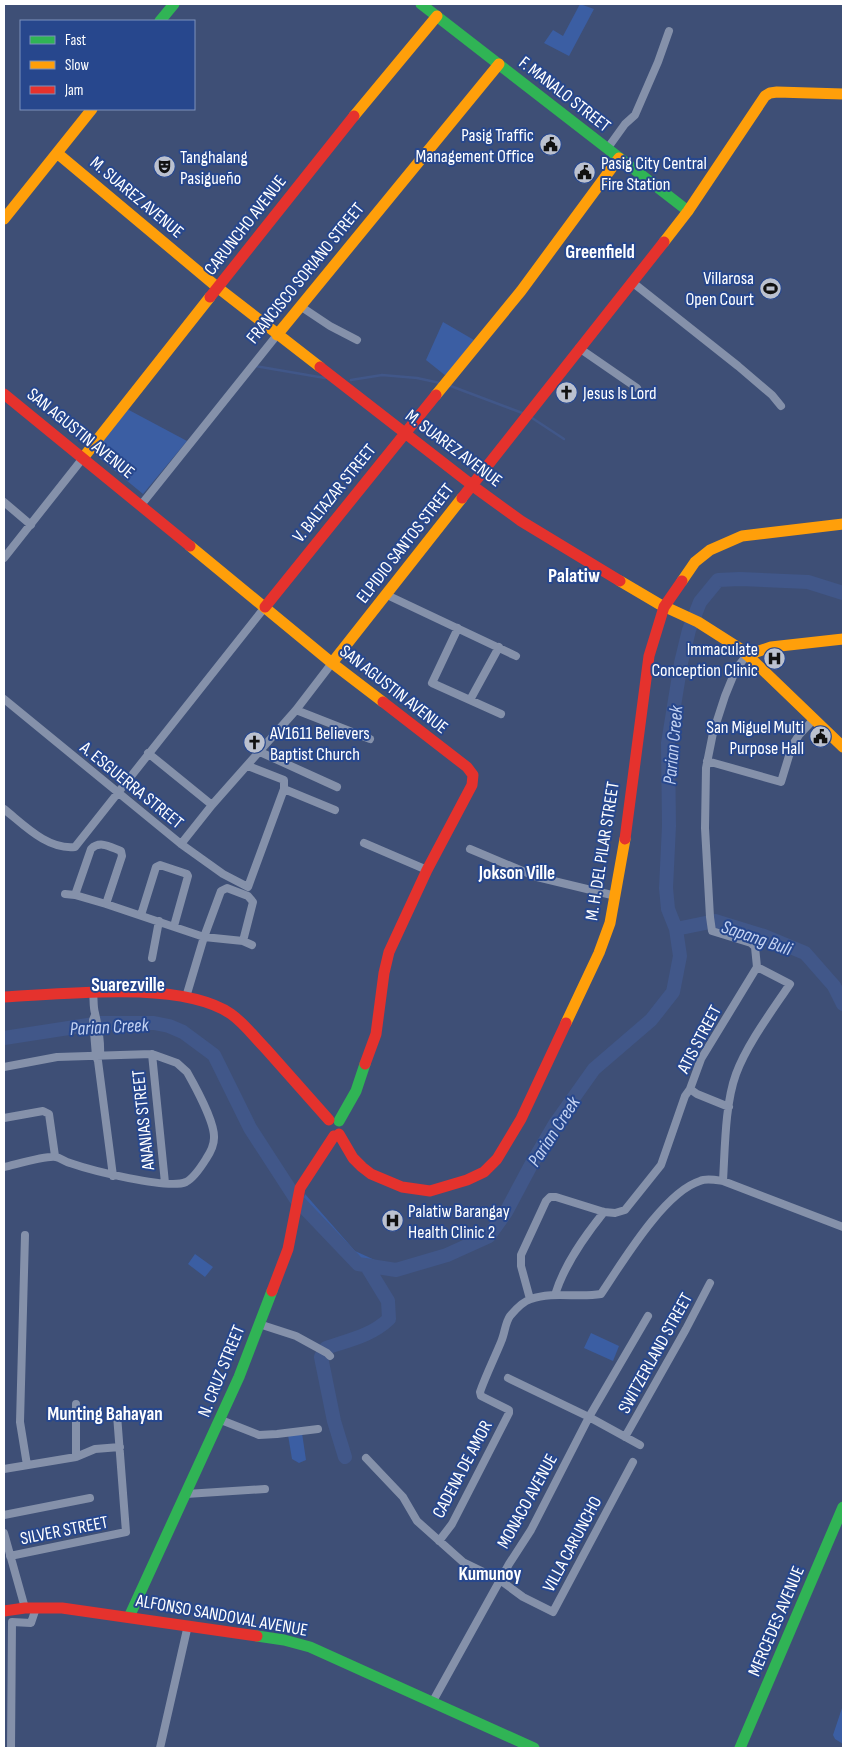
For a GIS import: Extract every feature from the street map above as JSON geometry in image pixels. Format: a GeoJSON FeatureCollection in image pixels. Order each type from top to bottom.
{"type":"FeatureCollection","features":[{"type":"Feature","properties":{"kind":"street"},"geometry":{"type":"LineString","coordinates":[[161,20],[174,4]]}},
{"type":"Feature","properties":{"kind":"street","name":"F. MANALO STREET"},"geometry":{"type":"LineString","coordinates":[[422,4],[688,211]]}},
{"type":"Feature","properties":{"kind":"street","name":"CARUNCHO AVENUE"},"geometry":{"type":"LineString","coordinates":[[83,458],[302,180],[437,16]]}},
{"type":"Feature","properties":{"kind":"street"},"geometry":{"type":"LineString","coordinates":[[608,149],[625,124],[635,115],[669,31]]}},
{"type":"Feature","properties":{"kind":"street","name":"FRANCISCO SORIANO STREET"},"geometry":{"type":"LineString","coordinates":[[141,505],[300,306],[499,64]]}},
{"type":"Feature","properties":{"kind":"street","name":"ELPIDIO SANTOS STREET"},"geometry":{"type":"LineString","coordinates":[[181,844],[212,805],[296,710],[688,211],[765,96],[770,92],[843,94]]}},
{"type":"Feature","properties":{"kind":"street"},"geometry":{"type":"LineString","coordinates":[[4,219],[91,110]]}},
{"type":"Feature","properties":{"kind":"street","name":"M. SUAREZ AVENUE"},"geometry":{"type":"LineString","coordinates":[[57,153],[277,335],[523,523],[664,607],[694,620],[747,654],[843,747]]}},
{"type":"Feature","properties":{"kind":"street","name":"V. BALTAZAR STREET"},"geometry":{"type":"LineString","coordinates":[[4,809],[40,838],[52,843],[72,847],[77,845],[117,792],[404,433],[522,291],[619,158]]}},
{"type":"Feature","properties":{"kind":"street"},"geometry":{"type":"LineString","coordinates":[[632,282],[738,366],[772,395],[780,406]]}},
{"type":"Feature","properties":{"kind":"street"},"geometry":{"type":"LineString","coordinates":[[300,306],[334,329],[357,340]]}},
{"type":"Feature","properties":{"kind":"street"},"geometry":{"type":"LineString","coordinates":[[580,348],[637,388]]}},
{"type":"Feature","properties":{"kind":"street","name":"SAN AGUSTIN AVENUE"},"geometry":{"type":"LineString","coordinates":[[4,394],[332,663],[467,767],[473,775],[472,784],[427,870],[389,952],[376,1034],[356,1091],[334,1120]]}},
{"type":"Feature","properties":{"kind":"street"},"geometry":{"type":"LineString","coordinates":[[4,558],[83,458]]}},
{"type":"Feature","properties":{"kind":"street"},"geometry":{"type":"LineString","coordinates":[[4,502],[31,525]]}},
{"type":"Feature","properties":{"kind":"street","name":"M. H. DEL PILAR STREET"},"geometry":{"type":"LineString","coordinates":[[334,1120],[326,1128],[328,1133],[336,1135],[356,1163],[371,1174],[402,1187],[430,1191],[466,1180],[484,1172],[497,1159],[521,1118],[548,1063],[599,953],[610,923],[616,896],[649,656],[664,607],[695,562],[710,550],[723,543],[742,536],[843,524]]}},
{"type":"Feature","properties":{"kind":"street"},"geometry":{"type":"LineString","coordinates":[[386,595],[516,656]]}},
{"type":"Feature","properties":{"kind":"street"},"geometry":{"type":"LineString","coordinates":[[458,628],[432,683],[501,714]]}},
{"type":"Feature","properties":{"kind":"street"},"geometry":{"type":"LineString","coordinates":[[723,1181],[728,1107],[736,1074],[752,1044],[790,984],[757,967],[755,947],[751,943],[712,931],[705,828],[706,768],[713,733],[736,669],[747,654],[771,647],[843,639]]}},
{"type":"Feature","properties":{"kind":"street"},"geometry":{"type":"LineString","coordinates":[[470,700],[499,647]]}},
{"type":"Feature","properties":{"kind":"street","name":"A. ESGUERRA STREET"},"geometry":{"type":"LineString","coordinates":[[4,699],[181,844],[222,874],[248,887],[284,789]]}},
{"type":"Feature","properties":{"kind":"street"},"geometry":{"type":"LineString","coordinates":[[296,710],[370,739]]}},
{"type":"Feature","properties":{"kind":"street"},"geometry":{"type":"LineString","coordinates":[[707,761],[781,782],[792,746],[799,735],[814,719]]}},
{"type":"Feature","properties":{"kind":"street"},"geometry":{"type":"LineString","coordinates":[[260,752],[338,787]]}},
{"type":"Feature","properties":{"kind":"street"},"geometry":{"type":"LineString","coordinates":[[148,753],[212,805]]}},
{"type":"Feature","properties":{"kind":"street"},"geometry":{"type":"LineString","coordinates":[[248,766],[284,780],[284,789],[335,810]]}},
{"type":"Feature","properties":{"kind":"street"},"geometry":{"type":"LineString","coordinates":[[364,843],[427,870]]}},
{"type":"Feature","properties":{"kind":"street"},"geometry":{"type":"LineString","coordinates":[[75,895],[91,849],[95,845],[101,844],[121,851],[122,856],[106,904]]}},
{"type":"Feature","properties":{"kind":"street"},"geometry":{"type":"LineString","coordinates":[[470,849],[537,876],[616,896]]}},
{"type":"Feature","properties":{"kind":"street"},"geometry":{"type":"LineString","coordinates":[[141,915],[156,867],[160,865],[187,874],[188,878],[174,926]]}},
{"type":"Feature","properties":{"kind":"street"},"geometry":{"type":"LineString","coordinates":[[186,996],[204,937],[221,891],[227,888],[248,896],[253,902],[242,940]]}},
{"type":"Feature","properties":{"kind":"street"},"geometry":{"type":"LineString","coordinates":[[65,894],[106,904],[204,937],[242,940],[252,945]]}},
{"type":"Feature","properties":{"kind":"street"},"geometry":{"type":"LineString","coordinates":[[152,958],[159,921]]}},
{"type":"Feature","properties":{"kind":"street","name":"ATIS STREET"},"geometry":{"type":"LineString","coordinates":[[728,1107],[697,1094],[690,1089],[701,1059],[757,967]]}},
{"type":"Feature","properties":{"kind":"street"},"geometry":{"type":"LineString","coordinates":[[4,997],[93,992],[169,994],[186,996],[219,1006],[233,1015],[334,1120]]}},
{"type":"Feature","properties":{"kind":"street"},"geometry":{"type":"LineString","coordinates":[[93,992],[98,1057],[113,1176]]}},
{"type":"Feature","properties":{"kind":"street"},"geometry":{"type":"LineString","coordinates":[[4,1067],[57,1058],[152,1054],[177,1063],[187,1072],[212,1123],[215,1137],[211,1150],[195,1174],[185,1182],[165,1183],[113,1176],[68,1163],[55,1156],[4,1167]]}},
{"type":"Feature","properties":{"kind":"street","name":"ANANIAS STREET"},"geometry":{"type":"LineString","coordinates":[[152,1054],[165,1183]]}},
{"type":"Feature","properties":{"kind":"street"},"geometry":{"type":"LineString","coordinates":[[690,1089],[685,1096],[660,1166],[625,1210],[615,1213],[604,1212],[550,1197],[546,1201],[521,1255],[521,1266],[530,1299],[555,1295],[592,1296],[601,1294],[658,1213],[683,1191],[702,1180],[723,1181],[843,1227]]}},
{"type":"Feature","properties":{"kind":"street"},"geometry":{"type":"LineString","coordinates":[[4,1118],[42,1111],[49,1114],[55,1156]]}},
{"type":"Feature","properties":{"kind":"street","name":"N. CRUZ STREET"},"geometry":{"type":"LineString","coordinates":[[129,1617],[221,1420],[288,1249],[298,1192],[336,1135]]}},
{"type":"Feature","properties":{"kind":"street"},"geometry":{"type":"LineString","coordinates":[[555,1295],[560,1276],[591,1227],[604,1212]]}},
{"type":"Feature","properties":{"kind":"street"},"geometry":{"type":"LineString","coordinates":[[25,1235],[20,1422],[27,1465]]}},
{"type":"Feature","properties":{"kind":"street","name":"SWITZERLAND STREET"},"geometry":{"type":"LineString","coordinates":[[625,1437],[710,1283]]}},
{"type":"Feature","properties":{"kind":"street","name":"CADENA DE AMOR"},"geometry":{"type":"LineString","coordinates":[[439,1541],[452,1524],[510,1411],[480,1394],[507,1322],[515,1310],[530,1299]]}},
{"type":"Feature","properties":{"kind":"street","name":"MONACO AVENUE"},"geometry":{"type":"LineString","coordinates":[[433,1701],[500,1580],[531,1530],[589,1417],[648,1316]]}},
{"type":"Feature","properties":{"kind":"street"},"geometry":{"type":"LineString","coordinates":[[259,1324],[296,1336],[327,1353]]}},
{"type":"Feature","properties":{"kind":"street"},"geometry":{"type":"LineString","coordinates":[[508,1378],[640,1444]]}},
{"type":"Feature","properties":{"kind":"street"},"geometry":{"type":"LineString","coordinates":[[76,1404],[76,1457]]}},
{"type":"Feature","properties":{"kind":"street","name":"SILVER STREET"},"geometry":{"type":"LineString","coordinates":[[10,1556],[126,1532],[117,1415]]}},
{"type":"Feature","properties":{"kind":"street"},"geometry":{"type":"LineString","coordinates":[[221,1420],[260,1435],[318,1428]]}},
{"type":"Feature","properties":{"kind":"street"},"geometry":{"type":"LineString","coordinates":[[4,1469],[76,1457],[95,1449],[120,1447]]}},
{"type":"Feature","properties":{"kind":"street"},"geometry":{"type":"LineString","coordinates":[[366,1458],[403,1496],[417,1520],[439,1541],[463,1562],[500,1580]]}},
{"type":"Feature","properties":{"kind":"street","name":"VILLA CARUNCHO"},"geometry":{"type":"LineString","coordinates":[[500,1580],[523,1597],[552,1612],[633,1462]]}},
{"type":"Feature","properties":{"kind":"street"},"geometry":{"type":"LineString","coordinates":[[186,1494],[265,1489]]}},
{"type":"Feature","properties":{"kind":"street"},"geometry":{"type":"LineString","coordinates":[[4,1514],[90,1498]]}},
{"type":"Feature","properties":{"kind":"street","name":"MERCEDES AVENUE"},"geometry":{"type":"LineString","coordinates":[[740,1748],[842,1513]]}},
{"type":"Feature","properties":{"kind":"street"},"geometry":{"type":"LineString","coordinates":[[4,1533],[10,1556],[31,1608],[31,1623],[12,1622],[8,1653],[11,1748]]}},
{"type":"Feature","properties":{"kind":"street","name":"ALFONSO SANDOVAL AVENUE"},"geometry":{"type":"LineString","coordinates":[[4,1611],[31,1608],[62,1608],[284,1640],[310,1647],[534,1748]]}},
{"type":"Feature","properties":{"kind":"street"},"geometry":{"type":"LineString","coordinates":[[160,1748],[188,1625]]}},
{"type":"Feature","properties":{"kind":"shaded area"},"geometry":{"type":"Polygon","coordinates":[[[580,4],[594,9],[569,56],[544,43],[553,30],[563,36],[580,4]]]}},
{"type":"Feature","properties":{"kind":"shaded area"},"geometry":{"type":"Polygon","coordinates":[[[443,322],[474,340],[446,376],[426,360],[443,322]]]}},
{"type":"Feature","properties":{"kind":"shaded area"},"geometry":{"type":"Polygon","coordinates":[[[127,409],[187,441],[143,494],[92,452],[127,409]]]}},
{"type":"Feature","properties":{"kind":"shaded area"},"geometry":{"type":"Polygon","coordinates":[[[305,1194],[355,1251],[377,1261],[376,1265],[353,1255],[335,1239],[303,1200],[305,1194]]]}},
{"type":"Feature","properties":{"kind":"shaded area"},"geometry":{"type":"Polygon","coordinates":[[[195,1254],[213,1267],[205,1277],[188,1264],[195,1254]]]}},
{"type":"Feature","properties":{"kind":"shaded area"},"geometry":{"type":"Polygon","coordinates":[[[591,1333],[619,1346],[613,1361],[584,1348],[591,1333]]]}},
{"type":"Feature","properties":{"kind":"shaded area"},"geometry":{"type":"Polygon","coordinates":[[[302,1433],[306,1460],[299,1463],[292,1459],[288,1435],[302,1433]]]}},
{"type":"Feature","properties":{"kind":"shaded area"},"geometry":{"type":"Polygon","coordinates":[[[843,1705],[843,1744],[835,1739],[833,1735],[843,1705]]]}},
{"type":"Feature","properties":{"kind":"waterway"},"geometry":{"type":"LineString","coordinates":[[255,366],[325,378]]}},
{"type":"Feature","properties":{"kind":"waterway"},"geometry":{"type":"LineString","coordinates":[[351,380],[382,375],[417,378],[440,383]]}},
{"type":"Feature","properties":{"kind":"waterway"},"geometry":{"type":"LineString","coordinates":[[448,385],[525,414]]}},
{"type":"Feature","properties":{"kind":"waterway"},"geometry":{"type":"LineString","coordinates":[[529,416],[564,439]]}},
{"type":"Feature","properties":{"kind":"waterway","name":"Parian Creek"},"geometry":{"type":"LineString","coordinates":[[4,1038],[101,1023],[154,1023],[169,1026],[183,1032],[214,1055],[250,1128],[296,1199],[358,1264],[396,1270],[447,1255],[489,1236],[506,1212],[555,1124],[594,1069],[651,1020],[673,992],[680,956],[676,929],[668,909],[666,888],[669,826],[668,743],[681,663],[689,630],[700,602],[718,580],[808,582],[843,593]]}},
{"type":"Feature","properties":{"kind":"waterway","name":"Sapang Buli"},"geometry":{"type":"LineString","coordinates":[[676,929],[715,921],[764,936],[805,953],[834,986],[843,1004]]}},
{"type":"Feature","properties":{"kind":"waterway"},"geometry":{"type":"LineString","coordinates":[[345,1457],[334,1421],[321,1357],[326,1348],[367,1334],[389,1319],[388,1301],[366,1265]]}},
{"type":"Feature","properties":{"kind":"traffic: fast"},"geometry":{"type":"LineString","coordinates":[[161,20],[174,4]]}},
{"type":"Feature","properties":{"kind":"traffic: fast"},"geometry":{"type":"LineString","coordinates":[[421,4],[688,211]]}},
{"type":"Feature","properties":{"kind":"traffic: fast"},"geometry":{"type":"LineString","coordinates":[[339,1121],[356,1091],[365,1064]]}},
{"type":"Feature","properties":{"kind":"traffic: fast"},"geometry":{"type":"LineString","coordinates":[[129,1617],[239,1377],[272,1291]]}},
{"type":"Feature","properties":{"kind":"traffic: fast"},"geometry":{"type":"LineString","coordinates":[[740,1748],[843,1507]]}},
{"type":"Feature","properties":{"kind":"traffic: fast"},"geometry":{"type":"LineString","coordinates":[[257,1636],[284,1640],[310,1647],[534,1748]]}},
{"type":"Feature","properties":{"kind":"traffic: slow"},"geometry":{"type":"LineString","coordinates":[[354,116],[437,16]]}},
{"type":"Feature","properties":{"kind":"traffic: slow"},"geometry":{"type":"LineString","coordinates":[[277,335],[499,64]]}},
{"type":"Feature","properties":{"kind":"traffic: slow"},"geometry":{"type":"LineString","coordinates":[[664,242],[688,211],[765,96],[777,92],[843,94]]}},
{"type":"Feature","properties":{"kind":"traffic: slow"},"geometry":{"type":"LineString","coordinates":[[4,219],[91,110]]}},
{"type":"Feature","properties":{"kind":"traffic: slow"},"geometry":{"type":"LineString","coordinates":[[57,153],[217,287],[320,367]]}},
{"type":"Feature","properties":{"kind":"traffic: slow"},"geometry":{"type":"LineString","coordinates":[[436,395],[521,291],[619,158]]}},
{"type":"Feature","properties":{"kind":"traffic: slow"},"geometry":{"type":"LineString","coordinates":[[83,458],[210,297]]}},
{"type":"Feature","properties":{"kind":"traffic: slow"},"geometry":{"type":"LineString","coordinates":[[332,663],[462,498]]}},
{"type":"Feature","properties":{"kind":"traffic: slow"},"geometry":{"type":"LineString","coordinates":[[682,581],[695,562],[710,550],[742,536],[843,524]]}},
{"type":"Feature","properties":{"kind":"traffic: slow"},"geometry":{"type":"LineString","coordinates":[[190,546],[332,663],[383,702]]}},
{"type":"Feature","properties":{"kind":"traffic: slow"},"geometry":{"type":"LineString","coordinates":[[620,581],[659,604],[698,622],[742,650],[843,747]]}},
{"type":"Feature","properties":{"kind":"traffic: slow"},"geometry":{"type":"LineString","coordinates":[[747,655],[771,647],[843,639]]}},
{"type":"Feature","properties":{"kind":"traffic: slow"},"geometry":{"type":"LineString","coordinates":[[566,1023],[599,953],[610,923],[625,839]]}},
{"type":"Feature","properties":{"kind":"traffic: jam"},"geometry":{"type":"LineString","coordinates":[[210,297],[354,116]]}},
{"type":"Feature","properties":{"kind":"traffic: jam"},"geometry":{"type":"LineString","coordinates":[[462,498],[664,242]]}},
{"type":"Feature","properties":{"kind":"traffic: jam"},"geometry":{"type":"LineString","coordinates":[[320,367],[521,521],[620,581]]}},
{"type":"Feature","properties":{"kind":"traffic: jam"},"geometry":{"type":"LineString","coordinates":[[4,394],[190,546]]}},
{"type":"Feature","properties":{"kind":"traffic: jam"},"geometry":{"type":"LineString","coordinates":[[265,607],[436,395]]}},
{"type":"Feature","properties":{"kind":"traffic: jam"},"geometry":{"type":"LineString","coordinates":[[625,839],[649,656],[664,607],[682,581]]}},
{"type":"Feature","properties":{"kind":"traffic: jam"},"geometry":{"type":"LineString","coordinates":[[365,1064],[376,1034],[384,973],[389,952],[427,870],[472,785],[473,775],[467,767],[383,702]]}},
{"type":"Feature","properties":{"kind":"traffic: jam"},"geometry":{"type":"LineString","coordinates":[[4,997],[121,992],[153,993],[209,1003],[231,1014],[240,1022],[329,1120]]}},
{"type":"Feature","properties":{"kind":"traffic: jam"},"geometry":{"type":"LineString","coordinates":[[339,1134],[353,1158],[362,1167],[371,1174],[402,1187],[430,1191],[467,1180],[484,1172],[497,1159],[521,1119],[566,1023]]}},
{"type":"Feature","properties":{"kind":"traffic: jam"},"geometry":{"type":"LineString","coordinates":[[272,1291],[288,1249],[300,1188],[334,1136]]}},
{"type":"Feature","properties":{"kind":"traffic: jam"},"geometry":{"type":"LineString","coordinates":[[4,1611],[25,1608],[62,1608],[257,1636]]}},
{"type":"Feature","properties":{"kind":"place","name":"Pasig Traffic Management Office"},"geometry":{"type":"Point","coordinates":[550,145]}},
{"type":"Feature","properties":{"kind":"place","name":"Tanghalang Pasigueño"},"geometry":{"type":"Point","coordinates":[164,167]}},
{"type":"Feature","properties":{"kind":"place","name":"Pasig City Central Fire Station"},"geometry":{"type":"Point","coordinates":[585,173]}},
{"type":"Feature","properties":{"kind":"place","name":"Villarosa Open Court"},"geometry":{"type":"Point","coordinates":[770,288]}},
{"type":"Feature","properties":{"kind":"place","name":"Jesus Is Lord"},"geometry":{"type":"Point","coordinates":[567,393]}},
{"type":"Feature","properties":{"kind":"place","name":"Immaculate Conception Clinic"},"geometry":{"type":"Point","coordinates":[774,659]}},
{"type":"Feature","properties":{"kind":"place","name":"San Miguel Multi Purpose Hall"},"geometry":{"type":"Point","coordinates":[820,737]}},
{"type":"Feature","properties":{"kind":"place","name":"AV1611 Believers Baptist Church"},"geometry":{"type":"Point","coordinates":[254,743]}},
{"type":"Feature","properties":{"kind":"place","name":"Palatiw Barangay Health Clinic 2"},"geometry":{"type":"Point","coordinates":[392,1221]}},
{"type":"Feature","properties":{"kind":"district","name":"Greenfield"},"geometry":{"type":"Point","coordinates":[600,251]}},
{"type":"Feature","properties":{"kind":"district","name":"Palatiw"},"geometry":{"type":"Point","coordinates":[574,575]}},
{"type":"Feature","properties":{"kind":"district","name":"Jokson Ville"},"geometry":{"type":"Point","coordinates":[517,872]}},
{"type":"Feature","properties":{"kind":"district","name":"Suarezville"},"geometry":{"type":"Point","coordinates":[128,984]}},
{"type":"Feature","properties":{"kind":"district","name":"Munting Bahayan"},"geometry":{"type":"Point","coordinates":[105,1413]}},
{"type":"Feature","properties":{"kind":"district","name":"Kumunoy"},"geometry":{"type":"Point","coordinates":[490,1573]}}]}
